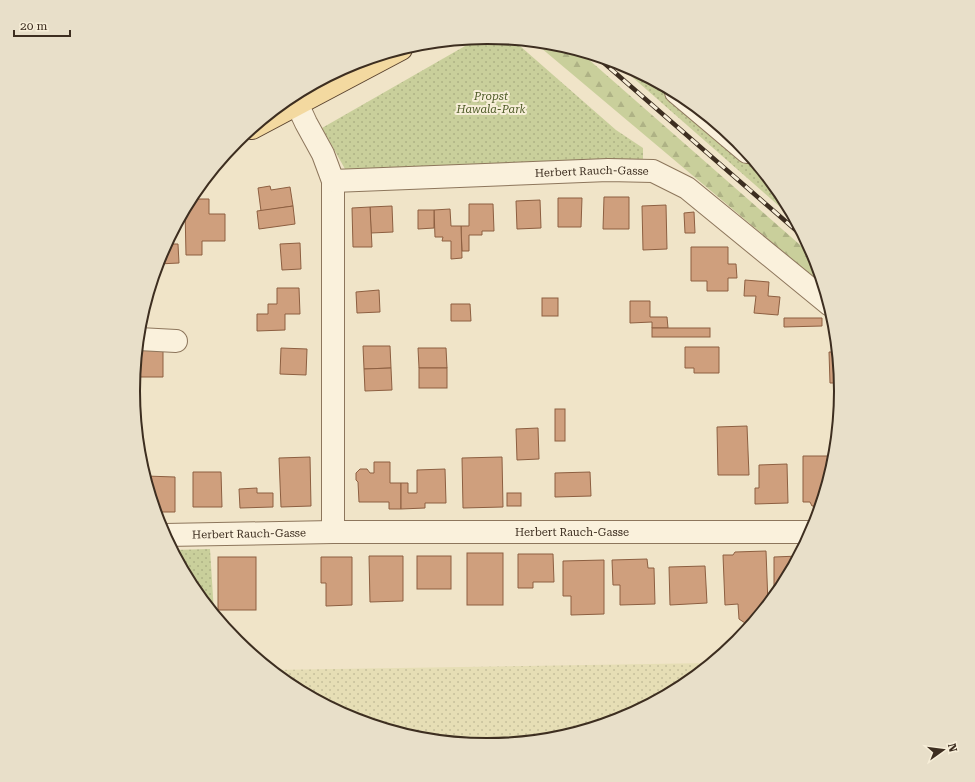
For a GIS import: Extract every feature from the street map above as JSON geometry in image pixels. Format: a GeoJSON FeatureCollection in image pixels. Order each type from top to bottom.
{"type":"FeatureCollection","features":[{"type":"Feature","properties":{"kind":"main road"},"geometry":{"type":"LineString","coordinates":[[308,94],[366,66]]}},
{"type":"Feature","properties":{"kind":"street"},"geometry":{"type":"LineString","coordinates":[[296,102],[323,154],[333,181],[333,532]]}},
{"type":"Feature","properties":{"kind":"street","name":"Herbert Rauch-Gasse"},"geometry":{"type":"LineString","coordinates":[[333,181],[608,170],[653,171],[687,188],[822,299]]}},
{"type":"Feature","properties":{"kind":"street"},"geometry":{"type":"LineString","coordinates":[[144,339],[176,340]]}},
{"type":"Feature","properties":{"kind":"street","name":"Herbert Rauch-Gasse"},"geometry":{"type":"LineString","coordinates":[[172,535],[333,532],[804,532]]}},
{"type":"Feature","properties":{"kind":"shaded area"},"geometry":{"type":"Polygon","coordinates":[[[702,663],[661,692],[620,712],[599,720],[533,735],[488,738],[442,735],[376,720],[355,712],[314,692],[281,670],[702,663]]]}},
{"type":"Feature","properties":{"kind":"green space","name":"Propst Hawala-Park"},"geometry":{"type":"Polygon","coordinates":[[[488,44],[520,46],[616,130],[643,148],[643,161],[345,169],[322,128],[467,45],[488,44]]]}},
{"type":"Feature","properties":{"kind":"green space"},"geometry":{"type":"Polygon","coordinates":[[[542,49],[588,59],[803,248],[816,279],[542,49]]]}},
{"type":"Feature","properties":{"kind":"green space"},"geometry":{"type":"Polygon","coordinates":[[[629,74],[661,90],[680,102],[716,130],[748,162],[763,180],[783,209],[629,74]]]}},
{"type":"Feature","properties":{"kind":"green space"},"geometry":{"type":"Polygon","coordinates":[[[210,549],[213,604],[199,584],[179,550],[210,549]]]}},
{"type":"Feature","properties":{"kind":"building"},"geometry":{"type":"Polygon","coordinates":[[[270,186],[271,190],[290,187],[293,206],[261,211],[258,188],[270,186]]]}},
{"type":"Feature","properties":{"kind":"building"},"geometry":{"type":"Polygon","coordinates":[[[604,197],[629,197],[629,229],[603,229],[604,197]]]}},
{"type":"Feature","properties":{"kind":"building"},"geometry":{"type":"Polygon","coordinates":[[[558,198],[582,198],[581,227],[558,227],[558,198]]]}},
{"type":"Feature","properties":{"kind":"building"},"geometry":{"type":"Polygon","coordinates":[[[198,199],[209,199],[209,214],[225,214],[225,241],[202,241],[202,255],[186,255],[185,220],[198,199]]]}},
{"type":"Feature","properties":{"kind":"building"},"geometry":{"type":"Polygon","coordinates":[[[540,200],[541,228],[517,229],[516,201],[540,200]]]}},
{"type":"Feature","properties":{"kind":"building"},"geometry":{"type":"Polygon","coordinates":[[[469,204],[493,204],[494,231],[482,231],[482,235],[469,235],[469,251],[462,251],[461,226],[469,226],[469,204]]]}},
{"type":"Feature","properties":{"kind":"building"},"geometry":{"type":"Polygon","coordinates":[[[666,205],[667,249],[643,250],[642,206],[666,205]]]}},
{"type":"Feature","properties":{"kind":"building"},"geometry":{"type":"Polygon","coordinates":[[[293,206],[295,224],[259,229],[257,211],[293,206]]]}},
{"type":"Feature","properties":{"kind":"building"},"geometry":{"type":"Polygon","coordinates":[[[392,206],[393,232],[371,233],[370,207],[392,206]]]}},
{"type":"Feature","properties":{"kind":"building"},"geometry":{"type":"Polygon","coordinates":[[[370,207],[372,247],[353,247],[352,208],[370,207]]]}},
{"type":"Feature","properties":{"kind":"building"},"geometry":{"type":"Polygon","coordinates":[[[450,209],[451,226],[461,226],[462,258],[451,259],[451,241],[442,241],[443,237],[435,237],[434,210],[450,209]]]}},
{"type":"Feature","properties":{"kind":"building"},"geometry":{"type":"Polygon","coordinates":[[[418,210],[434,210],[434,228],[418,229],[418,210]]]}},
{"type":"Feature","properties":{"kind":"building"},"geometry":{"type":"Polygon","coordinates":[[[694,212],[695,233],[685,233],[684,213],[694,212]]]}},
{"type":"Feature","properties":{"kind":"building"},"geometry":{"type":"Polygon","coordinates":[[[300,243],[301,269],[282,270],[280,244],[300,243]]]}},
{"type":"Feature","properties":{"kind":"building"},"geometry":{"type":"Polygon","coordinates":[[[173,244],[178,244],[179,263],[165,264],[173,244]]]}},
{"type":"Feature","properties":{"kind":"building"},"geometry":{"type":"Polygon","coordinates":[[[691,247],[728,247],[728,264],[736,264],[737,278],[728,278],[728,291],[707,291],[707,281],[691,281],[691,247]]]}},
{"type":"Feature","properties":{"kind":"building"},"geometry":{"type":"Polygon","coordinates":[[[745,280],[769,282],[768,296],[780,297],[778,315],[754,313],[756,296],[744,296],[745,280]]]}},
{"type":"Feature","properties":{"kind":"building"},"geometry":{"type":"Polygon","coordinates":[[[277,288],[299,288],[300,314],[285,314],[285,330],[257,331],[257,314],[268,314],[268,304],[277,304],[277,288]]]}},
{"type":"Feature","properties":{"kind":"building"},"geometry":{"type":"Polygon","coordinates":[[[379,290],[380,312],[357,313],[356,292],[379,290]]]}},
{"type":"Feature","properties":{"kind":"building"},"geometry":{"type":"Polygon","coordinates":[[[542,298],[558,298],[558,316],[542,316],[542,298]]]}},
{"type":"Feature","properties":{"kind":"building"},"geometry":{"type":"Polygon","coordinates":[[[630,301],[650,301],[650,317],[667,317],[668,328],[652,328],[652,322],[630,323],[630,301]]]}},
{"type":"Feature","properties":{"kind":"building"},"geometry":{"type":"Polygon","coordinates":[[[451,304],[470,304],[471,321],[451,321],[451,304]]]}},
{"type":"Feature","properties":{"kind":"building"},"geometry":{"type":"Polygon","coordinates":[[[784,318],[822,318],[822,326],[784,327],[784,318]]]}},
{"type":"Feature","properties":{"kind":"building"},"geometry":{"type":"Polygon","coordinates":[[[652,328],[710,328],[710,337],[652,337],[652,328]]]}},
{"type":"Feature","properties":{"kind":"building"},"geometry":{"type":"Polygon","coordinates":[[[363,346],[390,346],[391,368],[364,369],[363,346]]]}},
{"type":"Feature","properties":{"kind":"building"},"geometry":{"type":"Polygon","coordinates":[[[685,347],[719,347],[719,373],[694,373],[694,368],[685,368],[685,347]]]}},
{"type":"Feature","properties":{"kind":"building"},"geometry":{"type":"Polygon","coordinates":[[[281,348],[307,349],[306,375],[280,374],[281,348]]]}},
{"type":"Feature","properties":{"kind":"building"},"geometry":{"type":"Polygon","coordinates":[[[418,348],[446,348],[447,368],[419,368],[418,348]]]}},
{"type":"Feature","properties":{"kind":"building"},"geometry":{"type":"Polygon","coordinates":[[[143,350],[163,350],[163,377],[141,377],[143,350]]]}},
{"type":"Feature","properties":{"kind":"building"},"geometry":{"type":"Polygon","coordinates":[[[829,352],[833,352],[834,383],[830,383],[829,352]]]}},
{"type":"Feature","properties":{"kind":"building"},"geometry":{"type":"Polygon","coordinates":[[[391,368],[392,390],[365,391],[364,369],[391,368]]]}},
{"type":"Feature","properties":{"kind":"building"},"geometry":{"type":"Polygon","coordinates":[[[419,368],[447,368],[447,388],[419,388],[419,368]]]}},
{"type":"Feature","properties":{"kind":"building"},"geometry":{"type":"Polygon","coordinates":[[[555,409],[565,409],[565,441],[555,441],[555,409]]]}},
{"type":"Feature","properties":{"kind":"building"},"geometry":{"type":"Polygon","coordinates":[[[747,426],[749,475],[718,475],[717,427],[747,426]]]}},
{"type":"Feature","properties":{"kind":"building"},"geometry":{"type":"Polygon","coordinates":[[[538,428],[539,459],[517,460],[516,429],[538,428]]]}},
{"type":"Feature","properties":{"kind":"building"},"geometry":{"type":"Polygon","coordinates":[[[803,456],[829,456],[823,481],[815,506],[812,506],[810,502],[803,502],[803,456]]]}},
{"type":"Feature","properties":{"kind":"building"},"geometry":{"type":"Polygon","coordinates":[[[310,457],[311,506],[281,507],[279,458],[310,457]]]}},
{"type":"Feature","properties":{"kind":"building"},"geometry":{"type":"Polygon","coordinates":[[[502,457],[503,507],[463,508],[462,458],[502,457]]]}},
{"type":"Feature","properties":{"kind":"building"},"geometry":{"type":"Polygon","coordinates":[[[374,462],[390,462],[390,483],[401,483],[401,509],[389,509],[389,502],[359,502],[356,473],[360,469],[367,469],[370,473],[374,473],[374,462]]]}},
{"type":"Feature","properties":{"kind":"building"},"geometry":{"type":"Polygon","coordinates":[[[787,464],[788,503],[755,504],[755,488],[759,488],[759,465],[787,464]]]}},
{"type":"Feature","properties":{"kind":"building"},"geometry":{"type":"Polygon","coordinates":[[[445,469],[446,503],[425,503],[425,508],[401,509],[401,483],[408,483],[408,493],[417,493],[417,470],[445,469]]]}},
{"type":"Feature","properties":{"kind":"building"},"geometry":{"type":"Polygon","coordinates":[[[193,472],[221,472],[222,507],[193,507],[193,472]]]}},
{"type":"Feature","properties":{"kind":"building"},"geometry":{"type":"Polygon","coordinates":[[[590,472],[591,496],[555,497],[555,473],[590,472]]]}},
{"type":"Feature","properties":{"kind":"building"},"geometry":{"type":"Polygon","coordinates":[[[151,476],[175,477],[175,512],[162,512],[151,476]]]}},
{"type":"Feature","properties":{"kind":"building"},"geometry":{"type":"Polygon","coordinates":[[[257,488],[257,493],[273,493],[273,507],[240,508],[239,489],[257,488]]]}},
{"type":"Feature","properties":{"kind":"building"},"geometry":{"type":"Polygon","coordinates":[[[507,493],[521,493],[521,506],[507,506],[507,493]]]}},
{"type":"Feature","properties":{"kind":"building"},"geometry":{"type":"Polygon","coordinates":[[[766,551],[768,596],[745,623],[739,619],[738,604],[725,605],[723,555],[733,555],[735,552],[766,551]]]}},
{"type":"Feature","properties":{"kind":"building"},"geometry":{"type":"Polygon","coordinates":[[[467,553],[503,553],[503,605],[467,605],[467,553]]]}},
{"type":"Feature","properties":{"kind":"building"},"geometry":{"type":"Polygon","coordinates":[[[518,554],[553,554],[554,582],[533,582],[533,588],[518,588],[518,554]]]}},
{"type":"Feature","properties":{"kind":"building"},"geometry":{"type":"Polygon","coordinates":[[[369,556],[403,556],[403,601],[370,602],[369,556]]]}},
{"type":"Feature","properties":{"kind":"building"},"geometry":{"type":"Polygon","coordinates":[[[417,556],[451,556],[451,589],[417,589],[417,556]]]}},
{"type":"Feature","properties":{"kind":"building"},"geometry":{"type":"Polygon","coordinates":[[[793,556],[774,587],[774,557],[793,556]]]}},
{"type":"Feature","properties":{"kind":"building"},"geometry":{"type":"Polygon","coordinates":[[[218,557],[256,557],[256,610],[218,609],[218,557]]]}},
{"type":"Feature","properties":{"kind":"building"},"geometry":{"type":"Polygon","coordinates":[[[321,557],[352,557],[352,605],[326,606],[326,583],[321,583],[321,557]]]}},
{"type":"Feature","properties":{"kind":"building"},"geometry":{"type":"Polygon","coordinates":[[[647,559],[648,568],[654,568],[655,604],[620,605],[620,585],[613,585],[612,560],[647,559]]]}},
{"type":"Feature","properties":{"kind":"building"},"geometry":{"type":"Polygon","coordinates":[[[604,560],[604,614],[571,615],[571,596],[563,596],[563,561],[604,560]]]}},
{"type":"Feature","properties":{"kind":"building"},"geometry":{"type":"Polygon","coordinates":[[[705,566],[707,603],[670,605],[669,567],[705,566]]]}},
{"type":"Feature","properties":{"kind":"railway"},"geometry":{"type":"LineString","coordinates":[[606,65],[794,228]]}}]}
